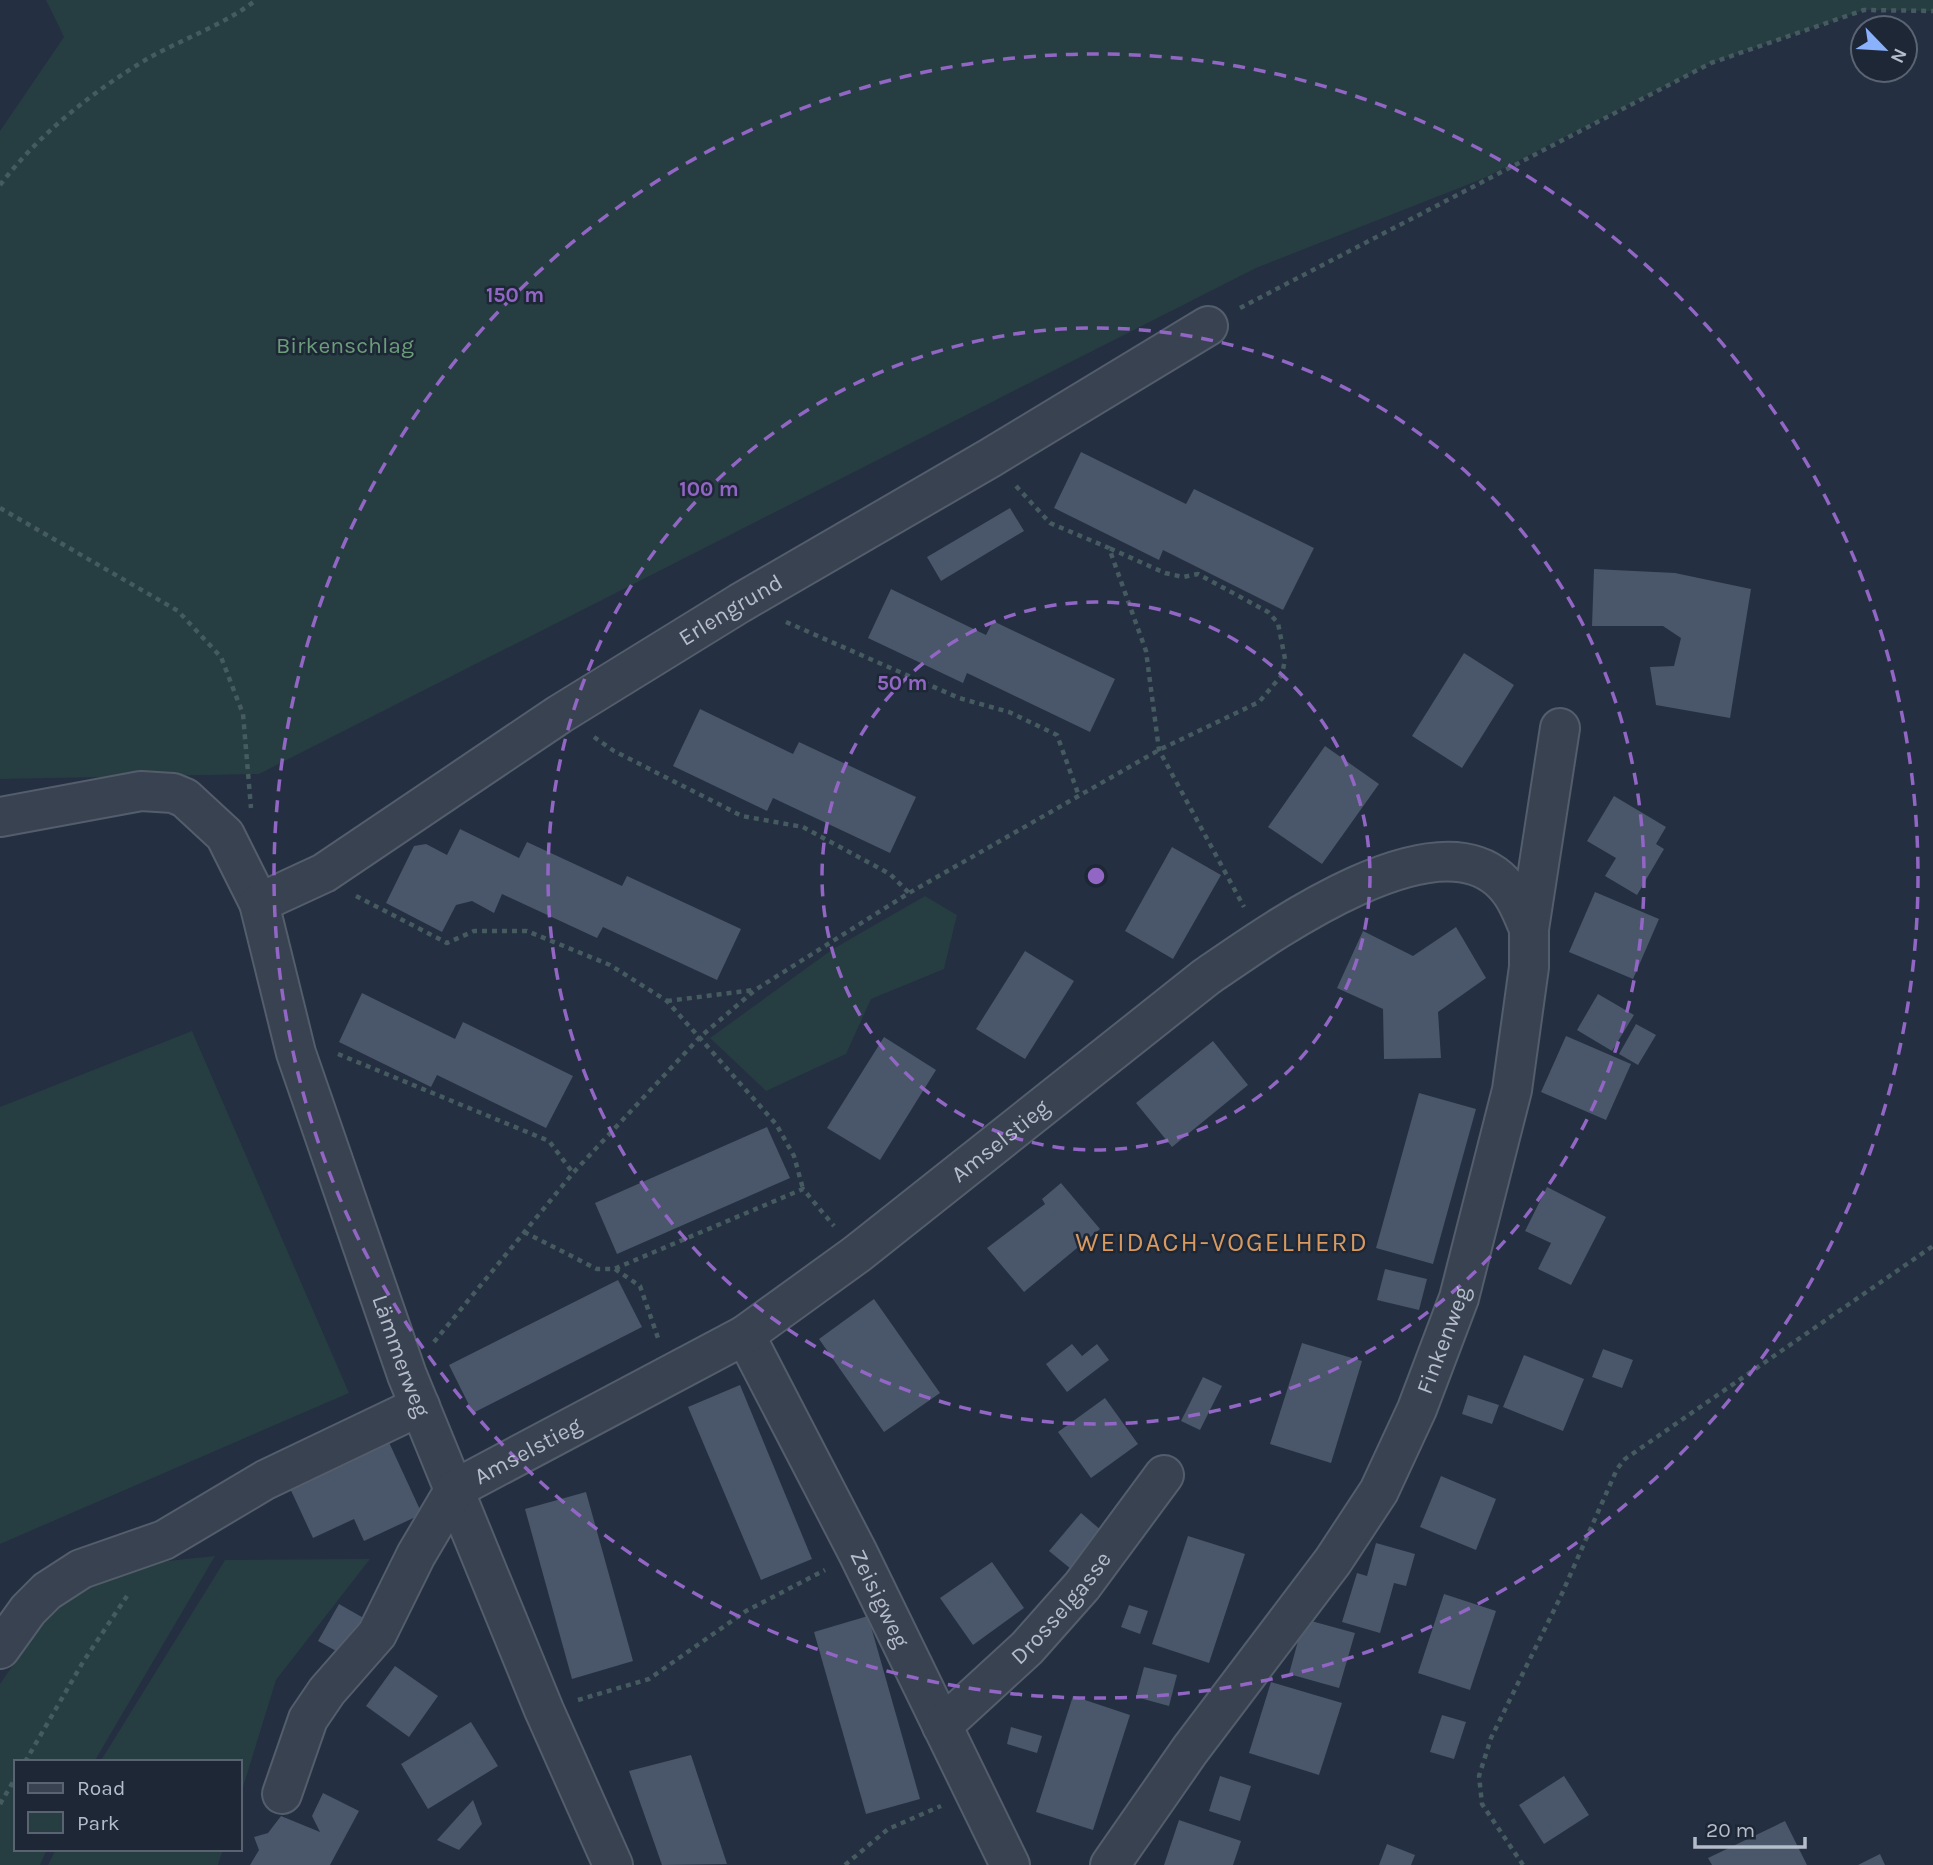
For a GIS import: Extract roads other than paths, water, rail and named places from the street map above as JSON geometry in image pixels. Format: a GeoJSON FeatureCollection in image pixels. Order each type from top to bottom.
{"type":"FeatureCollection","features":[{"type":"Feature","properties":{"kind":"street","name":"Erlengrund"},"geometry":{"type":"LineString","coordinates":[[259,903],[324,873],[560,713],[740,603],[990,458],[1208,326]]}},
{"type":"Feature","properties":{"kind":"street","name":"Finkenweg"},"geometry":{"type":"LineString","coordinates":[[1110,1865],[1190,1751],[1333,1560],[1378,1491],[1417,1409],[1459,1298],[1512,1090],[1529,967],[1529,929],[1560,728]]}},
{"type":"Feature","properties":{"kind":"street","name":"Lämmerweg"},"geometry":{"type":"LineString","coordinates":[[0,817],[141,791],[173,793],[203,812],[239,828],[296,1053],[414,1391],[544,1710],[613,1865]]}},
{"type":"Feature","properties":{"kind":"street","name":"Amselstieg"},"geometry":{"type":"LineString","coordinates":[[455,1489],[745,1335],[857,1254],[1134,1031],[1262,938],[1370,879],[1408,865],[1441,860],[1474,865],[1498,877],[1515,896],[1529,929]]}},
{"type":"Feature","properties":{"kind":"street","name":"Zeisigweg"},"geometry":{"type":"LineString","coordinates":[[745,1335],[858,1553],[1010,1865]]}},
{"type":"Feature","properties":{"kind":"street"},"geometry":{"type":"LineString","coordinates":[[0,1649],[28,1610],[81,1569],[164,1540],[414,1391]]}},
{"type":"Feature","properties":{"kind":"street","name":"Drosselgasse"},"geometry":{"type":"LineString","coordinates":[[942,1726],[1027,1648],[1082,1586],[1164,1475]]}},
{"type":"Feature","properties":{"kind":"street"},"geometry":{"type":"LineString","coordinates":[[282,1794],[308,1719],[327,1690],[377,1634],[416,1555],[455,1489]]}},
{"type":"Feature","properties":{"kind":"district","name":"WEIDACH-VOGELHERD"},"geometry":{"type":"Point","coordinates":[1222,1242]}},
{"type":"Feature","properties":{"kind":"park label","name":"Birkenschlag"},"geometry":{"type":"Point","coordinates":[345,345]}}]}
